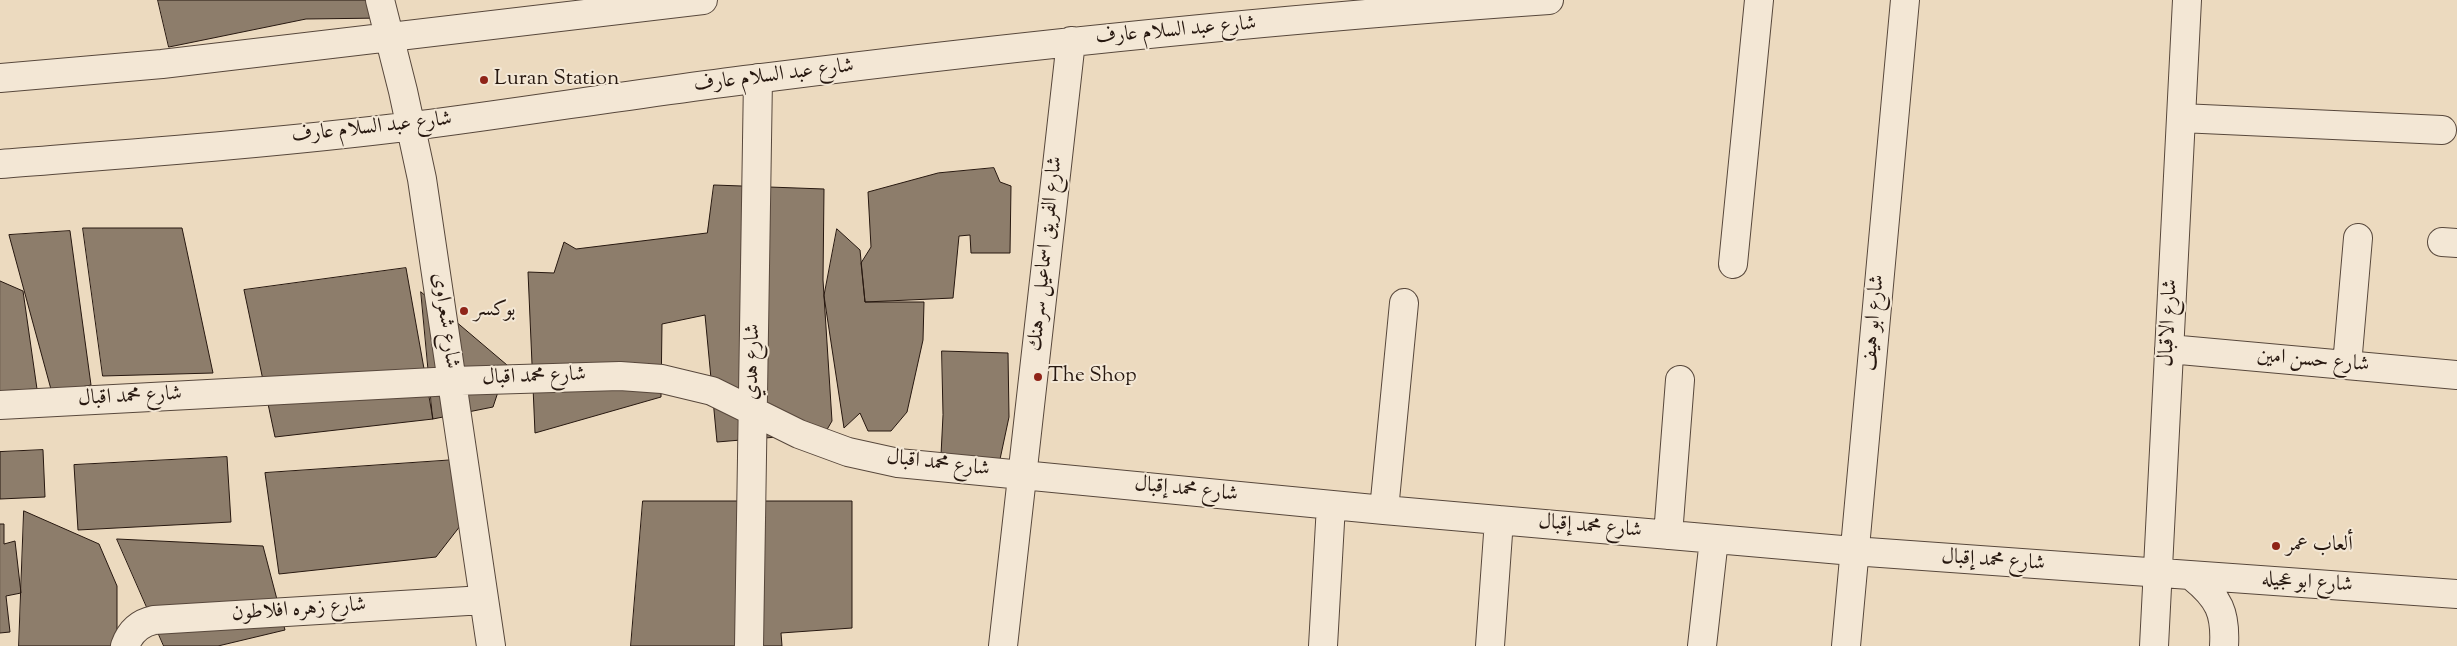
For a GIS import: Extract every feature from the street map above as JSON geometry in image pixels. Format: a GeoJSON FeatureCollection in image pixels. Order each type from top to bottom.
{"type":"FeatureCollection","features":[{"type":"Feature","properties":{"kind":"street","name":"شارع شعراوى"},"geometry":{"type":"LineString","coordinates":[[380,0],[411,126],[431,232],[491,646]]}},
{"type":"Feature","properties":{"kind":"street"},"geometry":{"type":"LineString","coordinates":[[0,78],[162,64],[703,0]]}},
{"type":"Feature","properties":{"kind":"street","name":"شارع عبد السلام عارف"},"geometry":{"type":"LineString","coordinates":[[0,164],[180,150],[411,126],[758,78],[1071,41],[1408,10],[1549,0]]}},
{"type":"Feature","properties":{"kind":"street"},"geometry":{"type":"LineString","coordinates":[[1733,264],[1758,0]]}},
{"type":"Feature","properties":{"kind":"street","name":"شارع ابو هيف"},"geometry":{"type":"LineString","coordinates":[[1846,646],[1853,551],[1905,0]]}},
{"type":"Feature","properties":{"kind":"street","name":"شارع الاقبال"},"geometry":{"type":"LineString","coordinates":[[2154,646],[2187,0]]}},
{"type":"Feature","properties":{"kind":"street","name":"شارع الفريق اسماعيل سرهنك"},"geometry":{"type":"LineString","coordinates":[[1003,646],[1071,41]]}},
{"type":"Feature","properties":{"kind":"street","name":"شارع هدي"},"geometry":{"type":"LineString","coordinates":[[749,646],[758,78]]}},
{"type":"Feature","properties":{"kind":"street"},"geometry":{"type":"LineString","coordinates":[[2181,118],[2442,130]]}},
{"type":"Feature","properties":{"kind":"street"},"geometry":{"type":"LineString","coordinates":[[2347,365],[2358,238]]}},
{"type":"Feature","properties":{"kind":"street"},"geometry":{"type":"LineString","coordinates":[[1384,510],[1404,303]]}},
{"type":"Feature","properties":{"kind":"street","name":"شارع حسن امين"},"geometry":{"type":"LineString","coordinates":[[2169,349],[2457,375]]}},
{"type":"Feature","properties":{"kind":"street","name":"شارع محمد اقبال"},"geometry":{"type":"LineString","coordinates":[[0,405],[453,381],[620,376],[662,378],[712,391],[753,409],[799,434],[848,452],[898,463],[1022,475]]}},
{"type":"Feature","properties":{"kind":"street"},"geometry":{"type":"LineString","coordinates":[[1668,534],[1680,380]]}},
{"type":"Feature","properties":{"kind":"street","name":"شارع محمد إقبال"},"geometry":{"type":"LineString","coordinates":[[1022,475],[1384,510],[1714,539],[2158,574]]}},
{"type":"Feature","properties":{"kind":"street"},"geometry":{"type":"LineString","coordinates":[[1323,646],[1331,505]]}},
{"type":"Feature","properties":{"kind":"street"},"geometry":{"type":"LineString","coordinates":[[1490,646],[1499,520]]}},
{"type":"Feature","properties":{"kind":"street"},"geometry":{"type":"LineString","coordinates":[[1702,646],[1714,539]]}},
{"type":"Feature","properties":{"kind":"street","name":"شارع ابو عجيله"},"geometry":{"type":"LineString","coordinates":[[2158,574],[2457,594]]}},
{"type":"Feature","properties":{"kind":"street"},"geometry":{"type":"LineString","coordinates":[[2193,577],[2210,591],[2221,609],[2225,631],[2224,646]]}},
{"type":"Feature","properties":{"kind":"street","name":"شارع زهره افلاطون"},"geometry":{"type":"LineString","coordinates":[[125,646],[132,632],[146,622],[154,620],[484,600]]}},
{"type":"Feature","properties":{"kind":"building"},"geometry":{"type":"Polygon","coordinates":[[[158,0],[374,0],[384,18],[306,19],[169,47],[158,0]]]}},
{"type":"Feature","properties":{"kind":"building"},"geometry":{"type":"Polygon","coordinates":[[[994,168],[1000,182],[1011,186],[1010,253],[971,253],[970,235],[959,236],[953,298],[865,302],[861,263],[871,247],[868,192],[938,173],[994,168]]]}},
{"type":"Feature","properties":{"kind":"building"},"geometry":{"type":"Polygon","coordinates":[[[714,185],[824,189],[823,280],[832,421],[825,433],[717,442],[705,315],[662,324],[661,397],[535,433],[528,272],[554,273],[564,242],[576,249],[707,233],[714,185]]]}},
{"type":"Feature","properties":{"kind":"building"},"geometry":{"type":"Polygon","coordinates":[[[83,228],[182,228],[213,373],[103,376],[83,228]]]}},
{"type":"Feature","properties":{"kind":"building"},"geometry":{"type":"Polygon","coordinates":[[[837,229],[860,250],[865,302],[924,302],[923,340],[907,412],[891,431],[868,431],[860,413],[844,428],[824,296],[837,229]]]}},
{"type":"Feature","properties":{"kind":"building"},"geometry":{"type":"Polygon","coordinates":[[[70,231],[91,385],[52,393],[9,235],[70,231]]]}},
{"type":"Feature","properties":{"kind":"building"},"geometry":{"type":"Polygon","coordinates":[[[406,268],[433,419],[275,437],[244,290],[406,268]]]}},
{"type":"Feature","properties":{"kind":"building"},"geometry":{"type":"Polygon","coordinates":[[[0,281],[23,291],[37,389],[0,391],[0,281]]]}},
{"type":"Feature","properties":{"kind":"building"},"geometry":{"type":"Polygon","coordinates":[[[421,292],[507,365],[493,407],[433,419],[421,292]]]}},
{"type":"Feature","properties":{"kind":"building"},"geometry":{"type":"Polygon","coordinates":[[[942,351],[1008,353],[1009,417],[999,464],[941,455],[943,415],[942,351]]]}},
{"type":"Feature","properties":{"kind":"building"},"geometry":{"type":"Polygon","coordinates":[[[43,450],[45,497],[0,499],[0,452],[43,450]]]}},
{"type":"Feature","properties":{"kind":"building"},"geometry":{"type":"Polygon","coordinates":[[[227,457],[231,522],[78,530],[74,465],[227,457]]]}},
{"type":"Feature","properties":{"kind":"building"},"geometry":{"type":"Polygon","coordinates":[[[455,460],[464,521],[436,557],[279,574],[265,473],[455,460]]]}},
{"type":"Feature","properties":{"kind":"building"},"geometry":{"type":"Polygon","coordinates":[[[643,501],[852,501],[852,628],[781,633],[782,646],[631,646],[643,501]]]}},
{"type":"Feature","properties":{"kind":"building"},"geometry":{"type":"Polygon","coordinates":[[[24,511],[99,544],[117,586],[117,646],[19,646],[24,511]]]}},
{"type":"Feature","properties":{"kind":"building"},"geometry":{"type":"Polygon","coordinates":[[[0,524],[4,524],[4,544],[15,541],[21,593],[6,596],[10,632],[0,633],[0,524]]]}},
{"type":"Feature","properties":{"kind":"building"},"geometry":{"type":"Polygon","coordinates":[[[117,539],[263,546],[285,630],[218,646],[164,646],[117,539]]]}},
{"type":"Feature","properties":{"kind":"place","name":"Luran Station"},"geometry":{"type":"Point","coordinates":[484,80]}},
{"type":"Feature","properties":{"kind":"place","name":"بوكسر"},"geometry":{"type":"Point","coordinates":[464,311]}},
{"type":"Feature","properties":{"kind":"place","name":"The Shop"},"geometry":{"type":"Point","coordinates":[1038,377]}},
{"type":"Feature","properties":{"kind":"place","name":"ألعاب عمر"},"geometry":{"type":"Point","coordinates":[2276,546]}}]}
